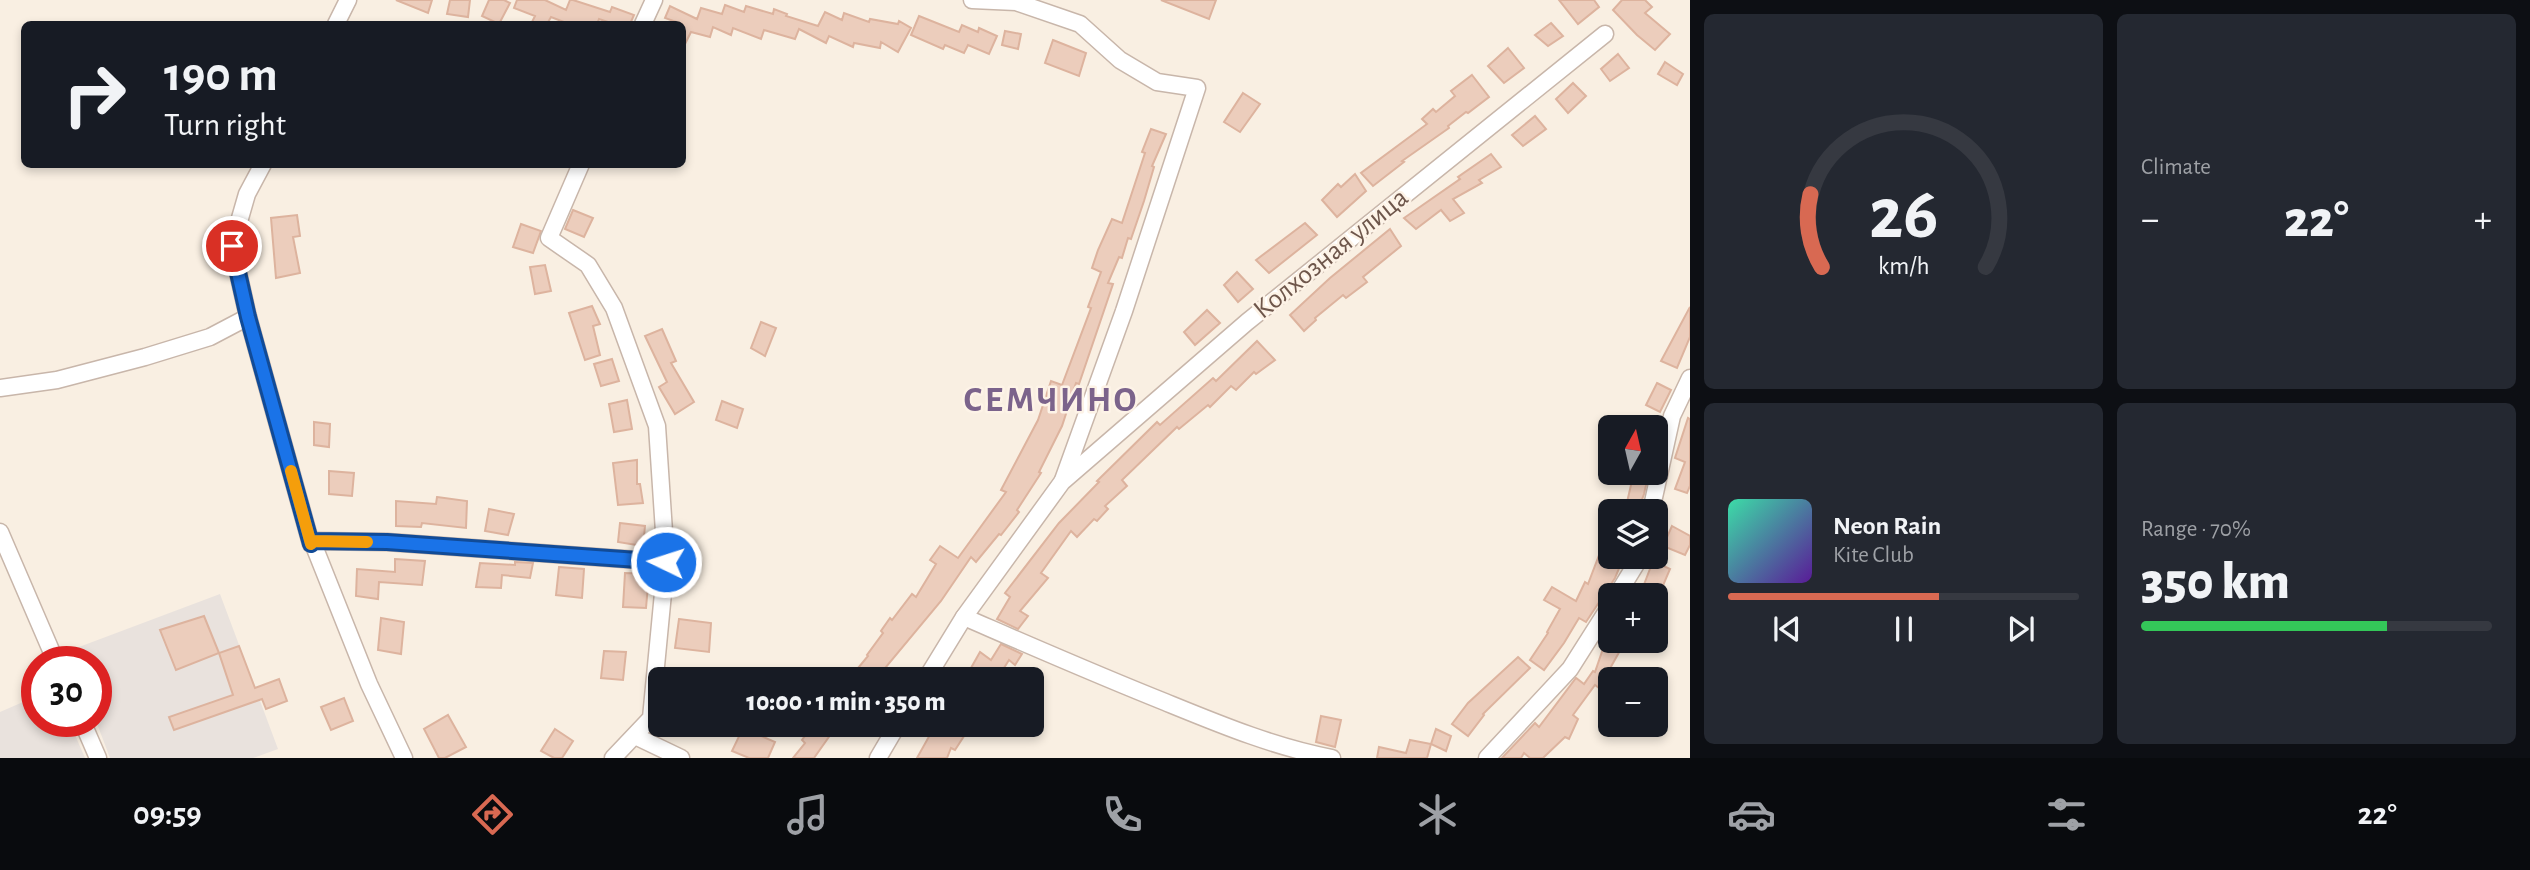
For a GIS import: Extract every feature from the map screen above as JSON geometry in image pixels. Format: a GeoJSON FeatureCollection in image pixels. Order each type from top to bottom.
{"type":"FeatureCollection","features":[{"type":"Feature","properties":{"kind":"street"},"geometry":{"type":"LineString","coordinates":[[338,21],[348,0]]}},
{"type":"Feature","properties":{"kind":"street"},"geometry":{"type":"LineString","coordinates":[[644,21],[654,0]]}},
{"type":"Feature","properties":{"kind":"street","name":"Колхозная улица"},"geometry":{"type":"LineString","coordinates":[[972,0],[1016,2],[1080,24],[1120,61],[1157,82],[1197,88],[1124,311],[1062,482]]}},
{"type":"Feature","properties":{"kind":"street","name":"Колхозная улица"},"geometry":{"type":"LineString","coordinates":[[933,667],[964,617],[1062,482],[1247,322],[1605,34]]}},
{"type":"Feature","properties":{"kind":"street"},"geometry":{"type":"LineString","coordinates":[[260,168],[247,194],[232,246],[248,317],[311,544],[312,541],[387,542],[666,562]]}},
{"type":"Feature","properties":{"kind":"street"},"geometry":{"type":"LineString","coordinates":[[579,168],[549,238],[588,265],[614,308],[657,426],[666,562],[651,718],[613,758]]}},
{"type":"Feature","properties":{"kind":"street"},"geometry":{"type":"LineString","coordinates":[[0,388],[57,380],[145,357],[211,337],[248,317]]}},
{"type":"Feature","properties":{"kind":"street"},"geometry":{"type":"LineString","coordinates":[[1654,499],[1672,416],[1690,378]]}},
{"type":"Feature","properties":{"kind":"street"},"geometry":{"type":"LineString","coordinates":[[0,532],[49,646]]}},
{"type":"Feature","properties":{"kind":"street"},"geometry":{"type":"LineString","coordinates":[[312,541],[369,684],[404,758]]}},
{"type":"Feature","properties":{"kind":"street"},"geometry":{"type":"LineString","coordinates":[[964,617],[1230,729],[1310,754],[1332,758]]}},
{"type":"Feature","properties":{"kind":"street"},"geometry":{"type":"LineString","coordinates":[[1487,758],[1570,668],[1598,625]]}},
{"type":"Feature","properties":{"kind":"street"},"geometry":{"type":"LineString","coordinates":[[635,736],[681,758]]}},
{"type":"Feature","properties":{"kind":"street"},"geometry":{"type":"LineString","coordinates":[[89,737],[98,758]]}},
{"type":"Feature","properties":{"kind":"street"},"geometry":{"type":"LineString","coordinates":[[878,758],[890,737]]}},
{"type":"Feature","properties":{"kind":"shaded area"},"geometry":{"type":"Polygon","coordinates":[[[220,594],[278,749],[253,758],[110,758],[102,737],[112,737],[112,646],[82,646],[220,594]]]}},
{"type":"Feature","properties":{"kind":"shaded area"},"geometry":{"type":"Polygon","coordinates":[[[21,703],[21,737],[76,737],[85,758],[0,758],[0,712],[21,703]]]}},
{"type":"Feature","properties":{"kind":"building"},"geometry":{"type":"Polygon","coordinates":[[[396,0],[432,0],[428,13],[396,0]]]}},
{"type":"Feature","properties":{"kind":"building"},"geometry":{"type":"Polygon","coordinates":[[[450,0],[470,0],[468,17],[447,14],[450,0]]]}},
{"type":"Feature","properties":{"kind":"building"},"geometry":{"type":"Polygon","coordinates":[[[489,0],[504,0],[510,3],[501,21],[482,16],[489,0]]]}},
{"type":"Feature","properties":{"kind":"building"},"geometry":{"type":"Polygon","coordinates":[[[517,0],[545,0],[566,10],[570,0],[573,0],[610,12],[612,7],[634,15],[631,21],[561,21],[551,17],[549,21],[532,21],[535,16],[514,8],[517,0]]]}},
{"type":"Feature","properties":{"kind":"building"},"geometry":{"type":"Polygon","coordinates":[[[1161,0],[1216,0],[1209,19],[1161,0]]]}},
{"type":"Feature","properties":{"kind":"building"},"geometry":{"type":"Polygon","coordinates":[[[1559,0],[1594,0],[1599,7],[1578,24],[1559,0]]]}},
{"type":"Feature","properties":{"kind":"building"},"geometry":{"type":"Polygon","coordinates":[[[1622,0],[1645,0],[1652,7],[1645,13],[1670,34],[1655,50],[1613,10],[1622,0]]]}},
{"type":"Feature","properties":{"kind":"building"},"geometry":{"type":"Polygon","coordinates":[[[725,5],[744,12],[746,6],[773,14],[774,9],[787,14],[786,16],[818,26],[825,12],[842,20],[844,13],[869,22],[870,19],[898,24],[899,21],[911,28],[898,52],[881,42],[880,48],[854,43],[853,47],[829,36],[826,43],[799,29],[795,39],[764,30],[761,39],[733,28],[731,35],[713,27],[710,37],[691,32],[686,42],[686,21],[665,18],[670,6],[697,19],[701,8],[722,14],[725,5]]]}},
{"type":"Feature","properties":{"kind":"building"},"geometry":{"type":"Polygon","coordinates":[[[919,16],[959,32],[962,25],[978,32],[979,28],[997,36],[989,54],[968,45],[964,53],[945,45],[943,49],[911,35],[919,16]]]}},
{"type":"Feature","properties":{"kind":"building"},"geometry":{"type":"Polygon","coordinates":[[[1551,23],[1563,36],[1548,46],[1535,35],[1551,23]]]}},
{"type":"Feature","properties":{"kind":"building"},"geometry":{"type":"Polygon","coordinates":[[[1005,31],[1021,34],[1018,49],[1002,45],[1005,31]]]}},
{"type":"Feature","properties":{"kind":"building"},"geometry":{"type":"Polygon","coordinates":[[[1053,40],[1086,53],[1079,76],[1045,63],[1053,40]]]}},
{"type":"Feature","properties":{"kind":"building"},"geometry":{"type":"Polygon","coordinates":[[[1508,48],[1524,68],[1504,83],[1488,66],[1508,48]]]}},
{"type":"Feature","properties":{"kind":"building"},"geometry":{"type":"Polygon","coordinates":[[[1618,54],[1629,68],[1610,81],[1601,69],[1618,54]]]}},
{"type":"Feature","properties":{"kind":"building"},"geometry":{"type":"Polygon","coordinates":[[[1665,62],[1683,74],[1677,85],[1658,74],[1665,62]]]}},
{"type":"Feature","properties":{"kind":"building"},"geometry":{"type":"Polygon","coordinates":[[[1472,75],[1489,97],[1402,161],[1404,162],[1373,186],[1361,173],[1427,124],[1422,119],[1433,109],[1436,112],[1455,96],[1451,91],[1472,75]]]}},
{"type":"Feature","properties":{"kind":"building"},"geometry":{"type":"Polygon","coordinates":[[[1573,83],[1586,96],[1568,113],[1556,99],[1573,83]]]}},
{"type":"Feature","properties":{"kind":"building"},"geometry":{"type":"Polygon","coordinates":[[[1243,93],[1260,104],[1240,132],[1224,122],[1243,93]]]}},
{"type":"Feature","properties":{"kind":"building"},"geometry":{"type":"Polygon","coordinates":[[[1535,116],[1546,129],[1523,146],[1512,135],[1535,116]]]}},
{"type":"Feature","properties":{"kind":"building"},"geometry":{"type":"Polygon","coordinates":[[[1151,129],[1166,134],[1152,166],[1154,167],[1131,239],[1128,238],[1122,258],[1119,257],[1108,283],[1113,284],[1079,384],[1076,383],[1062,426],[1039,472],[1041,473],[1017,510],[1019,512],[1001,535],[999,534],[976,562],[971,557],[941,601],[886,667],[859,667],[883,633],[881,631],[890,618],[892,620],[912,594],[916,597],[936,564],[930,560],[940,546],[958,558],[1006,492],[1001,490],[1038,420],[1051,381],[1062,385],[1091,308],[1088,307],[1101,272],[1092,268],[1098,250],[1112,219],[1122,223],[1145,153],[1142,152],[1151,129]]]}},
{"type":"Feature","properties":{"kind":"building"},"geometry":{"type":"Polygon","coordinates":[[[1491,154],[1501,167],[1479,180],[1482,183],[1453,199],[1464,213],[1450,221],[1441,210],[1416,229],[1404,218],[1460,179],[1458,177],[1491,154]]]}},
{"type":"Feature","properties":{"kind":"building"},"geometry":{"type":"Polygon","coordinates":[[[1355,174],[1366,191],[1337,217],[1322,200],[1338,184],[1341,187],[1355,174]]]}},
{"type":"Feature","properties":{"kind":"building"},"geometry":{"type":"Polygon","coordinates":[[[573,210],[593,218],[584,237],[565,229],[573,210]]]}},
{"type":"Feature","properties":{"kind":"building"},"geometry":{"type":"Polygon","coordinates":[[[297,215],[300,236],[293,237],[300,273],[276,278],[271,218],[297,215]]]}},
{"type":"Feature","properties":{"kind":"building"},"geometry":{"type":"Polygon","coordinates":[[[1305,223],[1317,235],[1269,273],[1256,260],[1305,223]]]}},
{"type":"Feature","properties":{"kind":"building"},"geometry":{"type":"Polygon","coordinates":[[[521,224],[541,231],[533,253],[513,247],[521,224]]]}},
{"type":"Feature","properties":{"kind":"building"},"geometry":{"type":"Polygon","coordinates":[[[1390,229],[1401,246],[1363,277],[1367,282],[1346,298],[1343,295],[1304,331],[1290,315],[1390,229]]]}},
{"type":"Feature","properties":{"kind":"building"},"geometry":{"type":"Polygon","coordinates":[[[545,265],[551,291],[535,294],[530,267],[545,265]]]}},
{"type":"Feature","properties":{"kind":"building"},"geometry":{"type":"Polygon","coordinates":[[[1237,272],[1253,289],[1238,302],[1224,285],[1237,272]]]}},
{"type":"Feature","properties":{"kind":"building"},"geometry":{"type":"Polygon","coordinates":[[[592,306],[600,324],[593,326],[600,355],[585,360],[569,313],[592,306]]]}},
{"type":"Feature","properties":{"kind":"building"},"geometry":{"type":"Polygon","coordinates":[[[1690,307],[1690,337],[1677,368],[1661,361],[1690,307]]]}},
{"type":"Feature","properties":{"kind":"building"},"geometry":{"type":"Polygon","coordinates":[[[1207,310],[1220,323],[1195,345],[1184,332],[1207,310]]]}},
{"type":"Feature","properties":{"kind":"building"},"geometry":{"type":"Polygon","coordinates":[[[761,322],[776,328],[765,356],[751,348],[761,322]]]}},
{"type":"Feature","properties":{"kind":"building"},"geometry":{"type":"Polygon","coordinates":[[[662,329],[676,361],[671,363],[694,402],[675,414],[659,387],[667,382],[645,336],[662,329]]]}},
{"type":"Feature","properties":{"kind":"building"},"geometry":{"type":"Polygon","coordinates":[[[1257,341],[1275,360],[1256,374],[1254,372],[1236,390],[1231,386],[1210,407],[1208,405],[1179,429],[1177,427],[1122,480],[1127,486],[1105,506],[1108,509],[1097,521],[1094,519],[1077,537],[1071,531],[1041,573],[1048,578],[1020,611],[1028,616],[1018,629],[997,619],[1010,597],[1005,593],[1059,523],[1099,482],[1097,481],[1157,422],[1160,425],[1213,378],[1216,381],[1257,341]]]}},
{"type":"Feature","properties":{"kind":"building"},"geometry":{"type":"Polygon","coordinates":[[[612,359],[619,381],[601,386],[594,364],[612,359]]]}},
{"type":"Feature","properties":{"kind":"building"},"geometry":{"type":"Polygon","coordinates":[[[1657,383],[1671,390],[1660,412],[1646,405],[1657,383]]]}},
{"type":"Feature","properties":{"kind":"building"},"geometry":{"type":"Polygon","coordinates":[[[627,400],[632,429],[614,432],[609,404],[627,400]]]}},
{"type":"Feature","properties":{"kind":"building"},"geometry":{"type":"Polygon","coordinates":[[[722,401],[743,409],[737,428],[716,420],[722,401]]]}},
{"type":"Feature","properties":{"kind":"building"},"geometry":{"type":"Polygon","coordinates":[[[1688,418],[1690,486],[1687,493],[1675,489],[1685,462],[1675,458],[1688,418]]]}},
{"type":"Feature","properties":{"kind":"building"},"geometry":{"type":"Polygon","coordinates":[[[314,422],[330,424],[329,447],[314,445],[314,422]]]}},
{"type":"Feature","properties":{"kind":"building"},"geometry":{"type":"Polygon","coordinates":[[[637,460],[637,484],[640,484],[643,503],[618,505],[613,463],[637,460]]]}},
{"type":"Feature","properties":{"kind":"building"},"geometry":{"type":"Polygon","coordinates":[[[329,471],[354,473],[352,496],[329,494],[329,471]]]}},
{"type":"Feature","properties":{"kind":"building"},"geometry":{"type":"Polygon","coordinates":[[[1631,485],[1646,485],[1642,499],[1628,499],[1631,485]]]}},
{"type":"Feature","properties":{"kind":"building"},"geometry":{"type":"Polygon","coordinates":[[[437,497],[467,501],[466,528],[422,523],[421,527],[396,526],[396,501],[436,504],[437,497]]]}},
{"type":"Feature","properties":{"kind":"building"},"geometry":{"type":"Polygon","coordinates":[[[489,509],[514,514],[508,535],[485,531],[489,509]]]}},
{"type":"Feature","properties":{"kind":"building"},"geometry":{"type":"Polygon","coordinates":[[[620,523],[645,526],[643,546],[618,542],[620,523]]]}},
{"type":"Feature","properties":{"kind":"building"},"geometry":{"type":"Polygon","coordinates":[[[1672,526],[1690,536],[1690,545],[1685,555],[1668,548],[1668,535],[1672,526]]]}},
{"type":"Feature","properties":{"kind":"building"},"geometry":{"type":"Polygon","coordinates":[[[1598,558],[1598,569],[1619,569],[1612,583],[1598,583],[1598,604],[1586,622],[1579,618],[1544,670],[1530,660],[1560,609],[1544,600],[1552,587],[1576,601],[1585,582],[1588,584],[1598,558]]]}},
{"type":"Feature","properties":{"kind":"building"},"geometry":{"type":"Polygon","coordinates":[[[395,559],[425,561],[422,585],[379,582],[378,599],[356,596],[357,569],[395,572],[395,559]]]}},
{"type":"Feature","properties":{"kind":"building"},"geometry":{"type":"Polygon","coordinates":[[[515,562],[533,563],[530,578],[502,575],[501,588],[476,587],[480,563],[515,565],[515,562]]]}},
{"type":"Feature","properties":{"kind":"building"},"geometry":{"type":"Polygon","coordinates":[[[559,567],[584,569],[582,598],[556,595],[559,567]]]}},
{"type":"Feature","properties":{"kind":"building"},"geometry":{"type":"Polygon","coordinates":[[[1650,569],[1670,569],[1664,583],[1645,583],[1650,569]]]}},
{"type":"Feature","properties":{"kind":"building"},"geometry":{"type":"Polygon","coordinates":[[[625,573],[649,574],[646,608],[623,607],[625,573]]]}},
{"type":"Feature","properties":{"kind":"building"},"geometry":{"type":"Polygon","coordinates":[[[204,616],[219,653],[176,670],[160,630],[204,616]]]}},
{"type":"Feature","properties":{"kind":"building"},"geometry":{"type":"Polygon","coordinates":[[[381,618],[404,622],[401,654],[378,650],[381,618]]]}},
{"type":"Feature","properties":{"kind":"building"},"geometry":{"type":"Polygon","coordinates":[[[679,619],[711,623],[709,652],[675,648],[679,619]]]}},
{"type":"Feature","properties":{"kind":"building"},"geometry":{"type":"Polygon","coordinates":[[[1001,644],[1022,654],[1015,665],[1009,660],[1005,667],[972,667],[980,652],[991,660],[1001,644]]]}},
{"type":"Feature","properties":{"kind":"building"},"geometry":{"type":"Polygon","coordinates":[[[239,646],[255,688],[279,679],[287,701],[266,709],[262,699],[174,730],[169,717],[233,695],[219,653],[239,646]]]}},
{"type":"Feature","properties":{"kind":"building"},"geometry":{"type":"Polygon","coordinates":[[[604,651],[626,652],[623,680],[601,678],[604,651]]]}},
{"type":"Feature","properties":{"kind":"building"},"geometry":{"type":"Polygon","coordinates":[[[1602,653],[1619,653],[1611,667],[1598,667],[1598,687],[1595,685],[1573,715],[1578,719],[1569,739],[1565,737],[1543,758],[1530,758],[1524,753],[1521,758],[1502,758],[1535,723],[1539,727],[1576,678],[1584,684],[1593,671],[1595,672],[1602,653]]]}},
{"type":"Feature","properties":{"kind":"building"},"geometry":{"type":"Polygon","coordinates":[[[1518,657],[1530,668],[1483,714],[1468,736],[1452,724],[1468,703],[1518,657]]]}},
{"type":"Feature","properties":{"kind":"building"},"geometry":{"type":"Polygon","coordinates":[[[344,698],[353,721],[331,730],[321,707],[344,698]]]}},
{"type":"Feature","properties":{"kind":"building"},"geometry":{"type":"Polygon","coordinates":[[[448,715],[466,747],[445,758],[439,758],[424,729],[448,715]]]}},
{"type":"Feature","properties":{"kind":"building"},"geometry":{"type":"Polygon","coordinates":[[[1321,716],[1341,720],[1335,747],[1316,742],[1321,716]]]}},
{"type":"Feature","properties":{"kind":"building"},"geometry":{"type":"Polygon","coordinates":[[[555,729],[573,741],[562,758],[554,758],[541,751],[555,729]]]}},
{"type":"Feature","properties":{"kind":"building"},"geometry":{"type":"Polygon","coordinates":[[[1436,729],[1451,736],[1446,751],[1431,744],[1436,729]]]}},
{"type":"Feature","properties":{"kind":"building"},"geometry":{"type":"Polygon","coordinates":[[[739,737],[764,737],[775,742],[768,758],[749,758],[732,751],[739,737]]]}},
{"type":"Feature","properties":{"kind":"building"},"geometry":{"type":"Polygon","coordinates":[[[804,737],[829,737],[814,758],[793,758],[805,743],[802,740],[804,737]]]}},
{"type":"Feature","properties":{"kind":"building"},"geometry":{"type":"Polygon","coordinates":[[[929,737],[963,737],[955,750],[951,748],[947,758],[917,758],[929,737]]]}},
{"type":"Feature","properties":{"kind":"building"},"geometry":{"type":"Polygon","coordinates":[[[1410,740],[1431,744],[1427,758],[1377,758],[1379,747],[1406,753],[1410,740]]]}},
{"type":"Feature","properties":{"kind":"slow traffic"},"geometry":{"type":"LineString","coordinates":[[291,471],[311,544],[312,541],[367,542]]}},
{"type":"Feature","properties":{"kind":"district","name":"СЕМЧИНО"},"geometry":{"type":"Point","coordinates":[1051,400]}},
{"type":"Feature","properties":{"kind":"route"},"geometry":{"type":"LineString","coordinates":[[232,246],[248,317],[311,544],[312,541],[387,542],[666,562]]}}]}
